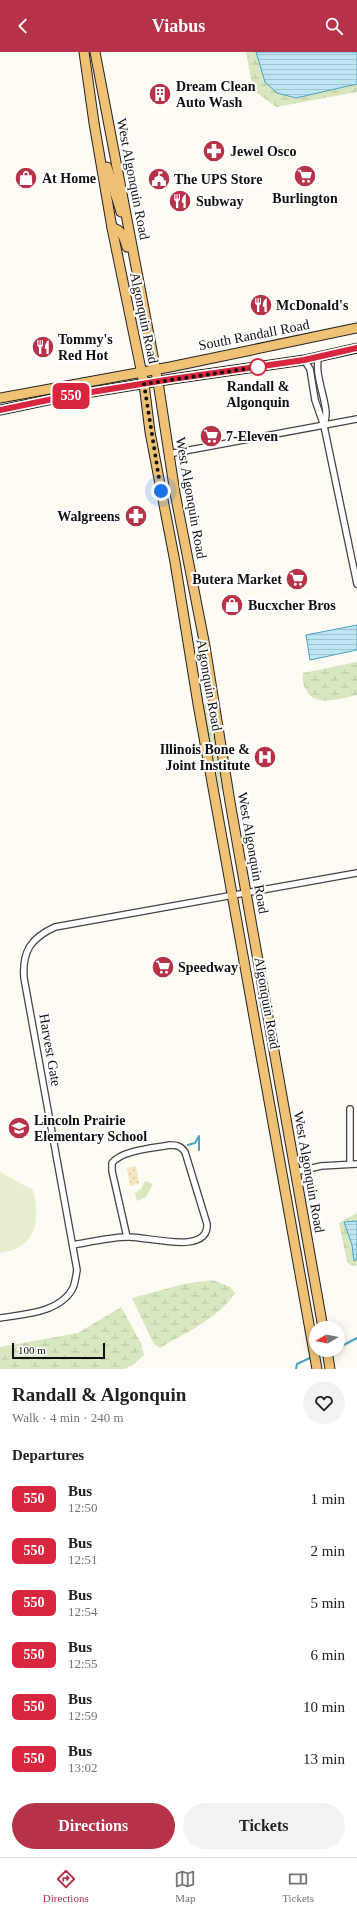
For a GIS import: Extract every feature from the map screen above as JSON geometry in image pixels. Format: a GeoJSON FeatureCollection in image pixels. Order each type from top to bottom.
{"type":"FeatureCollection","features":[{"type":"Feature","properties":{"kind":"main road","name":"Algonquin Road"},"geometry":{"type":"LineString","coordinates":[[84,52],[112,228],[144,384],[151,439],[175,562],[198,704],[317,1369]]}},
{"type":"Feature","properties":{"kind":"main road","name":"West Algonquin Road"},"geometry":{"type":"LineString","coordinates":[[95,52],[156,369],[168,454],[187,561],[205,646],[246,892],[322,1321]]}},
{"type":"Feature","properties":{"kind":"main road"},"geometry":{"type":"LineString","coordinates":[[98,145],[103,151],[120,211],[128,226]]}},
{"type":"Feature","properties":{"kind":"main road"},"geometry":{"type":"LineString","coordinates":[[112,228],[118,229],[122,234],[140,291]]}},
{"type":"Feature","properties":{"kind":"main road","name":"South Randall Road"},"geometry":{"type":"LineString","coordinates":[[0,398],[141,372],[357,328]]}},
{"type":"Feature","properties":{"kind":"main road"},"geometry":{"type":"LineString","coordinates":[[0,410],[67,396],[304,360],[320,355],[357,348]]}},
{"type":"Feature","properties":{"kind":"main road"},"geometry":{"type":"LineString","coordinates":[[328,1357],[330,1369]]}},
{"type":"Feature","properties":{"kind":"street"},"geometry":{"type":"LineString","coordinates":[[320,355],[318,359],[318,371],[326,413],[324,426]]}},
{"type":"Feature","properties":{"kind":"street"},"geometry":{"type":"LineString","coordinates":[[304,360],[310,369],[315,400],[324,426],[357,584]]}},
{"type":"Feature","properties":{"kind":"street"},"geometry":{"type":"LineString","coordinates":[[168,454],[357,419]]}},
{"type":"Feature","properties":{"kind":"street","name":"Harvest Gate"},"geometry":{"type":"LineString","coordinates":[[0,1318],[41,1311],[59,1304],[73,1288],[77,1270],[24,978],[23,967],[29,948],[34,939],[55,927],[357,873]]}},
{"type":"Feature","properties":{"kind":"street"},"geometry":{"type":"LineString","coordinates":[[350,1109],[350,1164]]}},
{"type":"Feature","properties":{"kind":"street"},"geometry":{"type":"LineString","coordinates":[[73,1245],[127,1236],[145,1237],[175,1243],[201,1238],[206,1233],[207,1224],[203,1208],[191,1177],[185,1152],[182,1148],[176,1145],[170,1145],[124,1154],[116,1157],[112,1163],[127,1236]]}},
{"type":"Feature","properties":{"kind":"street"},"geometry":{"type":"LineString","coordinates":[[295,1172],[321,1166],[357,1164]]}},
{"type":"Feature","properties":{"kind":"green space"},"geometry":{"type":"Polygon","coordinates":[[[246,52],[357,52],[357,92],[276,107],[253,90],[246,52]]]}},
{"type":"Feature","properties":{"kind":"green space"},"geometry":{"type":"Polygon","coordinates":[[[357,662],[357,695],[329,700],[315,699],[310,696],[304,686],[303,673],[357,662]]]}},
{"type":"Feature","properties":{"kind":"green space"},"geometry":{"type":"Polygon","coordinates":[[[209,703],[222,790],[220,791],[201,705],[209,703]]]}},
{"type":"Feature","properties":{"kind":"green space"},"geometry":{"type":"Polygon","coordinates":[[[0,1172],[33,1190],[36,1222],[28,1239],[12,1250],[0,1253],[0,1172]]]}},
{"type":"Feature","properties":{"kind":"green space"},"geometry":{"type":"Polygon","coordinates":[[[145,1181],[153,1184],[146,1197],[137,1201],[135,1193],[141,1189],[145,1181]]]}},
{"type":"Feature","properties":{"kind":"green space"},"geometry":{"type":"Polygon","coordinates":[[[357,1213],[357,1265],[352,1266],[347,1262],[339,1223],[357,1213]]]}},
{"type":"Feature","properties":{"kind":"green space"},"geometry":{"type":"Polygon","coordinates":[[[213,1280],[230,1287],[235,1293],[228,1302],[211,1318],[160,1348],[154,1344],[132,1298],[184,1284],[213,1280]]]}},
{"type":"Feature","properties":{"kind":"green space"},"geometry":{"type":"Polygon","coordinates":[[[121,1307],[141,1343],[144,1355],[133,1365],[124,1369],[0,1369],[0,1347],[78,1333],[121,1307]]]}},
{"type":"Feature","properties":{"kind":"sand"},"geometry":{"type":"Polygon","coordinates":[[[136,1166],[139,1184],[130,1186],[127,1168],[136,1166]]]}},
{"type":"Feature","properties":{"kind":"water"},"geometry":{"type":"Polygon","coordinates":[[[256,52],[357,52],[357,84],[296,98],[277,93],[265,82],[256,52]]]}},
{"type":"Feature","properties":{"kind":"water"},"geometry":{"type":"Polygon","coordinates":[[[357,625],[357,650],[310,660],[306,635],[357,625]]]}},
{"type":"Feature","properties":{"kind":"water"},"geometry":{"type":"Polygon","coordinates":[[[357,1221],[357,1259],[354,1261],[352,1245],[344,1222],[357,1221]]]}},
{"type":"Feature","properties":{"kind":"waterway"},"geometry":{"type":"LineString","coordinates":[[188,1145],[195,1143],[199,1136]]}},
{"type":"Feature","properties":{"kind":"waterway"},"geometry":{"type":"LineString","coordinates":[[199,1137],[199,1150]]}},
{"type":"Feature","properties":{"kind":"waterway"},"geometry":{"type":"LineString","coordinates":[[345,1344],[357,1338]]}},
{"type":"Feature","properties":{"kind":"waterway"},"geometry":{"type":"LineString","coordinates":[[296,1369],[297,1364],[312,1357]]}},
{"type":"Feature","properties":{"kind":"bus line","name":"550"},"geometry":{"type":"LineString","coordinates":[[0,410],[67,396],[304,360],[320,355],[357,348]]}},
{"type":"Feature","properties":{"kind":"place","name":"Dream Clean Auto Wash"},"geometry":{"type":"Point","coordinates":[160,94]}},
{"type":"Feature","properties":{"kind":"place","name":"Jewel Osco"},"geometry":{"type":"Point","coordinates":[214,151]}},
{"type":"Feature","properties":{"kind":"place","name":"Burlington"},"geometry":{"type":"Point","coordinates":[305,176]}},
{"type":"Feature","properties":{"kind":"place","name":"At Home"},"geometry":{"type":"Point","coordinates":[26,178]}},
{"type":"Feature","properties":{"kind":"place","name":"The UPS Store"},"geometry":{"type":"Point","coordinates":[159,179]}},
{"type":"Feature","properties":{"kind":"place","name":"Subway"},"geometry":{"type":"Point","coordinates":[180,201]}},
{"type":"Feature","properties":{"kind":"place","name":"McDonald's"},"geometry":{"type":"Point","coordinates":[261,305]}},
{"type":"Feature","properties":{"kind":"place","name":"Tommy's Red Hot"},"geometry":{"type":"Point","coordinates":[43,347]}},
{"type":"Feature","properties":{"kind":"place","name":"Randall & Algonquin"},"geometry":{"type":"Point","coordinates":[258,367]}},
{"type":"Feature","properties":{"kind":"place","name":"7-Eleven"},"geometry":{"type":"Point","coordinates":[211,436]}},
{"type":"Feature","properties":{"kind":"place","name":"Walgreens"},"geometry":{"type":"Point","coordinates":[136,516]}},
{"type":"Feature","properties":{"kind":"place","name":"Butera Market"},"geometry":{"type":"Point","coordinates":[297,579]}},
{"type":"Feature","properties":{"kind":"place","name":"Bucxcher Bros"},"geometry":{"type":"Point","coordinates":[232,605]}},
{"type":"Feature","properties":{"kind":"place","name":"Illinois Bone & Joint Institute"},"geometry":{"type":"Point","coordinates":[265,757]}},
{"type":"Feature","properties":{"kind":"place","name":"Speedway"},"geometry":{"type":"Point","coordinates":[163,967]}},
{"type":"Feature","properties":{"kind":"place","name":"Lincoln Prairie Elementary School"},"geometry":{"type":"Point","coordinates":[19,1128]}},
{"type":"Feature","properties":{"kind":"route"},"geometry":{"type":"LineString","coordinates":[[161,491],[150,432],[144,384],[258,367]]}}]}
